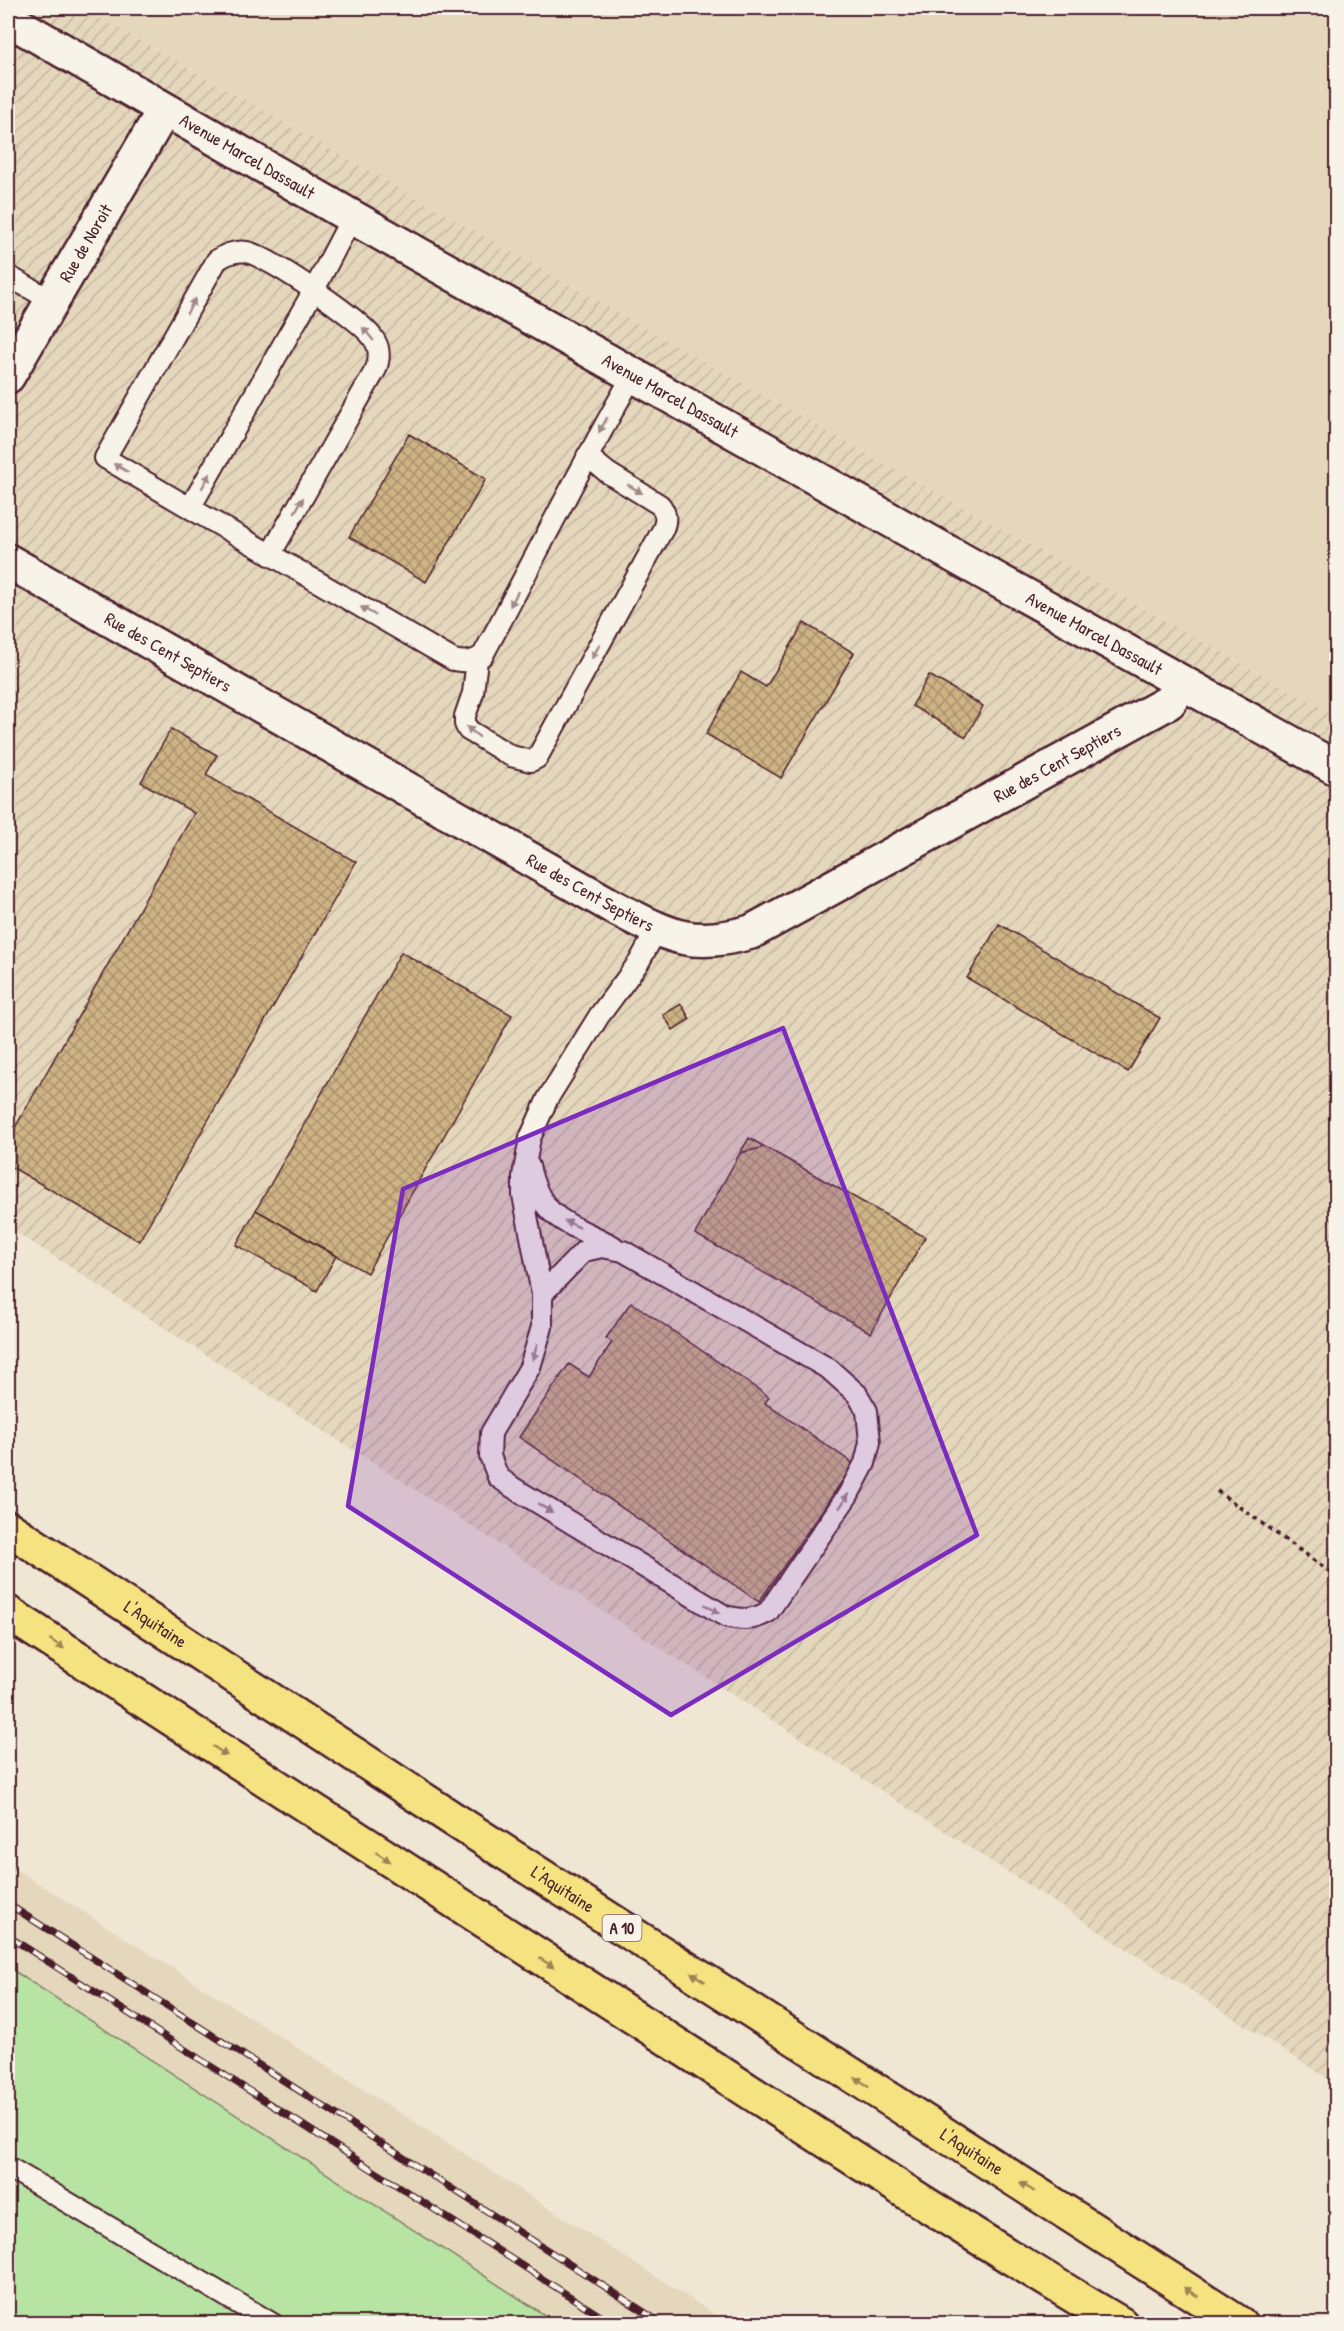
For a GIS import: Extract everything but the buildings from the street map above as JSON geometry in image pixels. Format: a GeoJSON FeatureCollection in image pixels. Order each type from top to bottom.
{"type":"FeatureCollection","features":[{"type":"Feature","properties":{"kind":"highway","name":"L'Aquitaine"},"geometry":{"type":"LineString","coordinates":[[8,1528],[473,1832],[1240,2324]]}},
{"type":"Feature","properties":{"kind":"highway"},"geometry":{"type":"LineString","coordinates":[[8,1612],[410,1875],[801,2125],[1121,2324]]}},
{"type":"Feature","properties":{"kind":"street","name":"Avenue Marcel Dassault"},"geometry":{"type":"LineString","coordinates":[[8,19],[352,217],[1182,684],[1336,768]]}},
{"type":"Feature","properties":{"kind":"street","name":"Rue de Noroit"},"geometry":{"type":"LineString","coordinates":[[8,376],[164,110]]}},
{"type":"Feature","properties":{"kind":"street","name":"Rue des Cent Septiers"},"geometry":{"type":"LineString","coordinates":[[8,561],[616,909],[680,938],[702,942],[726,939],[751,932],[1169,702],[1182,684]]}},
{"type":"Feature","properties":{"kind":"lane"},"geometry":{"type":"LineString","coordinates":[[190,508],[314,290],[352,217]]}},
{"type":"Feature","properties":{"kind":"lane"},"geometry":{"type":"LineString","coordinates":[[270,555],[376,369],[379,359],[378,349],[374,338],[361,325],[314,290],[248,252],[226,254],[217,260],[105,459],[270,555],[453,660],[465,663],[477,660],[483,655],[545,541],[587,456],[633,375]]}},
{"type":"Feature","properties":{"kind":"lane"},"geometry":{"type":"LineString","coordinates":[[8,276],[51,300]]}},
{"type":"Feature","properties":{"kind":"lane"},"geometry":{"type":"LineString","coordinates":[[477,660],[473,693],[465,716],[468,730],[523,761],[537,758],[666,520],[664,510],[660,505],[608,473],[587,456]]}},
{"type":"Feature","properties":{"kind":"lane"},"geometry":{"type":"LineString","coordinates":[[527,1154],[533,1182],[542,1202],[555,1216],[623,1251],[829,1369],[857,1394],[867,1411],[870,1442],[865,1463],[848,1495],[768,1612],[755,1619],[743,1621],[725,1616],[512,1487],[498,1477],[490,1456],[491,1433],[530,1367],[542,1327],[542,1294],[523,1196],[527,1154],[530,1138],[548,1098],[599,1016],[639,962],[657,929]]}},
{"type":"Feature","properties":{"kind":"lane"},"geometry":{"type":"LineString","coordinates":[[542,1294],[584,1251],[602,1247],[623,1251]]}},
{"type":"Feature","properties":{"kind":"lane"},"geometry":{"type":"LineString","coordinates":[[8,2167],[273,2324]]}},
{"type":"Feature","properties":{"kind":"path"},"geometry":{"type":"LineString","coordinates":[[1217,1491],[1336,1576]]}},
{"type":"Feature","properties":{"kind":"highlighted area"},"geometry":{"type":"Polygon","coordinates":[[[783,1028],[977,1535],[671,1715],[348,1506],[403,1189],[783,1028]]]}},
{"type":"Feature","properties":{"kind":"shaded area"},"geometry":{"type":"Polygon","coordinates":[[[8,8],[83,8],[818,426],[1336,716],[1336,2084],[8,1227],[8,8]]]}},
{"type":"Feature","properties":{"kind":"shaded area"},"geometry":{"type":"Polygon","coordinates":[[[83,8],[1336,8],[1336,716],[818,426],[83,8]]]}},
{"type":"Feature","properties":{"kind":"shaded area"},"geometry":{"type":"Polygon","coordinates":[[[8,1864],[728,2323],[557,2323],[8,1967],[8,1864]]]}},
{"type":"Feature","properties":{"kind":"green space"},"geometry":{"type":"Polygon","coordinates":[[[8,1967],[557,2323],[8,2323],[8,1967]]]}},
{"type":"Feature","properties":{"kind":"railway"},"geometry":{"type":"LineString","coordinates":[[8,1904],[663,2324]]}},
{"type":"Feature","properties":{"kind":"railway"},"geometry":{"type":"LineString","coordinates":[[8,1936],[613,2324]]}}]}
